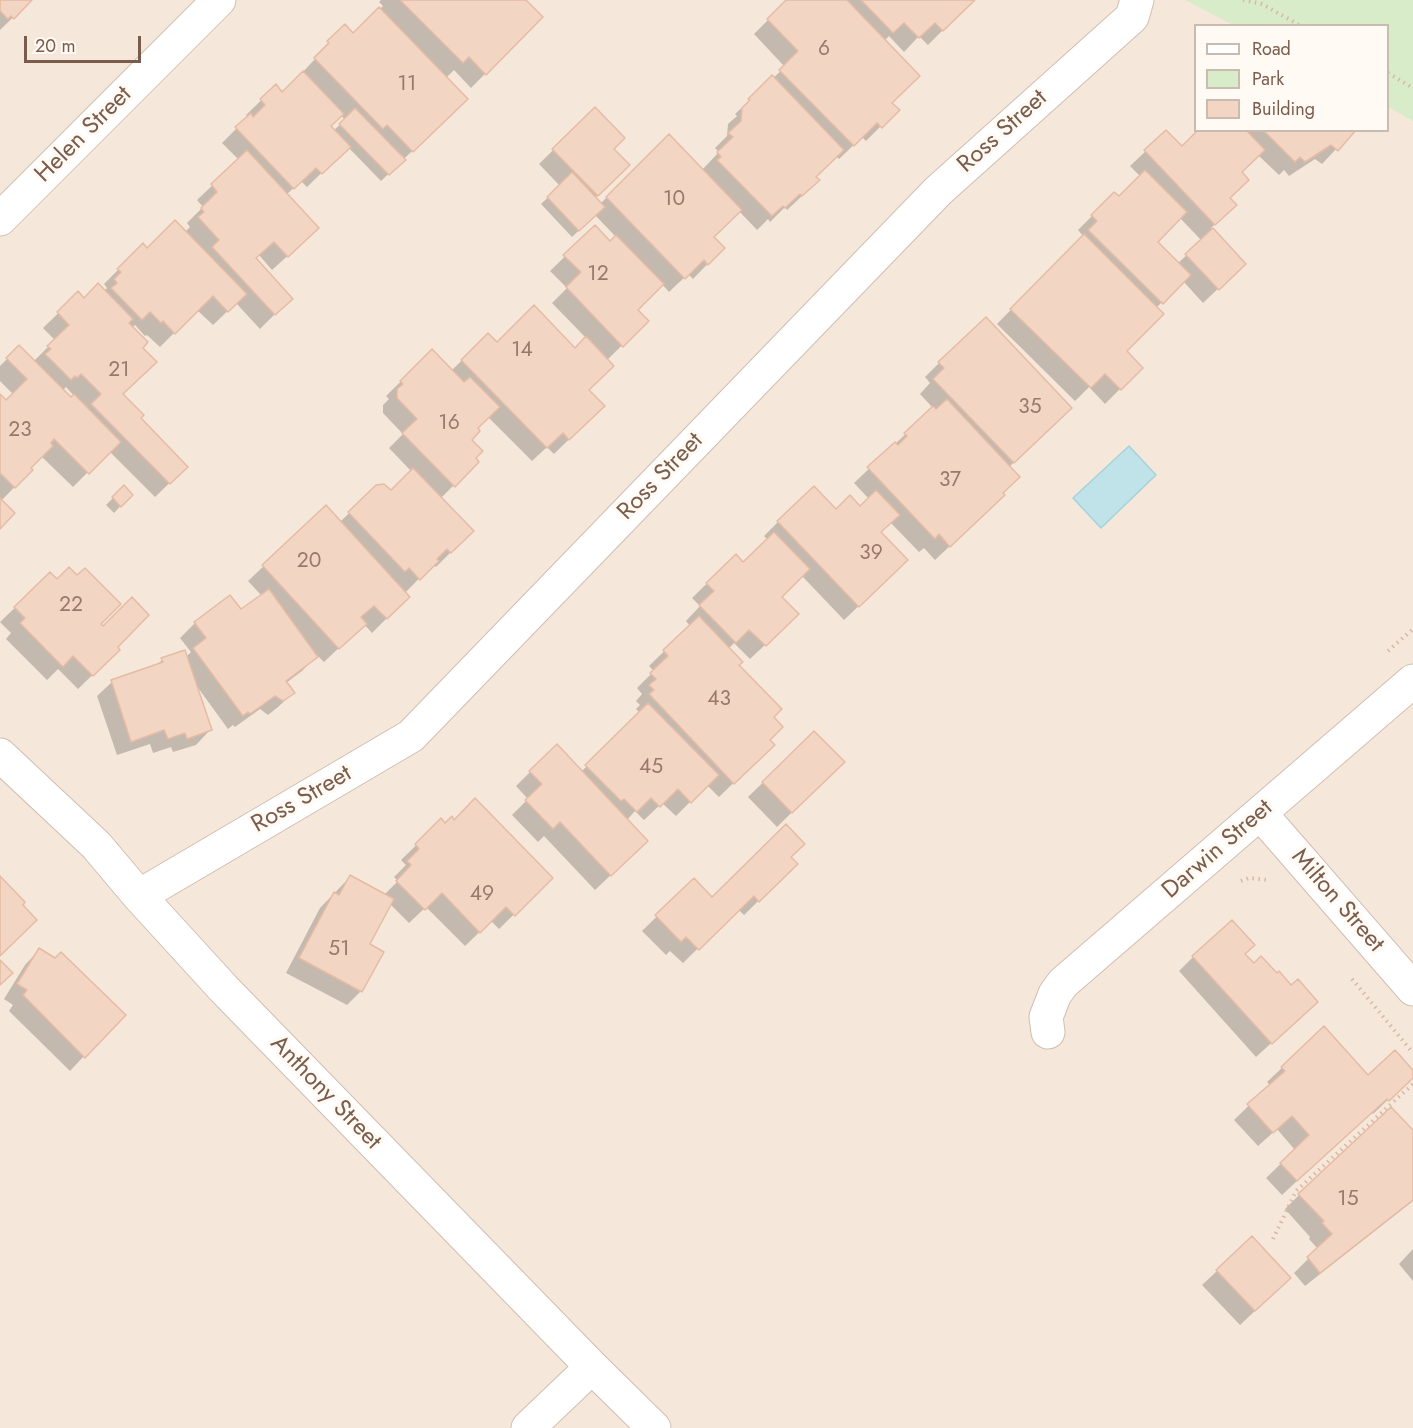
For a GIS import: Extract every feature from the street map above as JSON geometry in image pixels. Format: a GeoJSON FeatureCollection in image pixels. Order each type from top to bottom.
{"type":"FeatureCollection","features":[{"type":"Feature","properties":{"kind":"street","name":"Helen Street"},"geometry":{"type":"LineString","coordinates":[[0,219],[219,0]]}},
{"type":"Feature","properties":{"kind":"street","name":"Ross Street"},"geometry":{"type":"LineString","coordinates":[[139,896],[411,736],[938,191],[1132,17],[1137,0]]}},
{"type":"Feature","properties":{"kind":"street","name":"Darwin Street"},"geometry":{"type":"LineString","coordinates":[[1048,1032],[1046,1017],[1055,994],[1063,983],[1413,681]]}},
{"type":"Feature","properties":{"kind":"street","name":"Anthony Street"},"geometry":{"type":"LineString","coordinates":[[0,755],[96,845],[224,989],[654,1428]]}},
{"type":"Feature","properties":{"kind":"street","name":"Milton Street"},"geometry":{"type":"LineString","coordinates":[[1260,813],[1413,989]]}},
{"type":"Feature","properties":{"kind":"street"},"geometry":{"type":"LineString","coordinates":[[528,1428],[592,1367]]}},
{"type":"Feature","properties":{"kind":"path"},"geometry":{"type":"LineString","coordinates":[[1243,0],[1262,4],[1297,24]]}},
{"type":"Feature","properties":{"kind":"path"},"geometry":{"type":"LineString","coordinates":[[1389,74],[1413,88]]}},
{"type":"Feature","properties":{"kind":"path"},"geometry":{"type":"LineString","coordinates":[[1273,1239],[1296,1191],[1413,1084]]}},
{"type":"Feature","properties":{"kind":"shaded area"},"geometry":{"type":"Polygon","coordinates":[[[0,0],[1413,0],[1413,1428],[0,1428],[0,0]]]}},
{"type":"Feature","properties":{"kind":"green space"},"geometry":{"type":"Polygon","coordinates":[[[1185,0],[1413,0],[1413,121],[1389,108],[1389,24],[1231,24],[1185,0]]]}},
{"type":"Feature","properties":{"kind":"water"},"geometry":{"type":"Polygon","coordinates":[[[1129,446],[1156,475],[1101,528],[1073,498],[1129,446]]]}},
{"type":"Feature","properties":{"kind":"building"},"geometry":{"type":"Polygon","coordinates":[[[0,0],[32,0],[14,19],[11,16],[8,19],[0,11],[0,0]]]}},
{"type":"Feature","properties":{"kind":"building"},"geometry":{"type":"Polygon","coordinates":[[[400,0],[526,0],[543,17],[486,75],[469,57],[463,63],[400,0]]]}},
{"type":"Feature","properties":{"kind":"building"},"geometry":{"type":"Polygon","coordinates":[[[786,0],[847,0],[920,76],[892,103],[900,110],[882,128],[877,123],[854,146],[779,70],[798,51],[767,19],[786,0]]]}},
{"type":"Feature","properties":{"kind":"building"},"geometry":{"type":"Polygon","coordinates":[[[861,0],[975,0],[943,31],[935,23],[919,38],[904,23],[893,33],[861,0]]]}},
{"type":"Feature","properties":{"kind":"building"},"geometry":{"type":"Polygon","coordinates":[[[379,7],[468,99],[413,152],[387,125],[383,129],[314,58],[329,43],[327,41],[345,24],[353,33],[379,7]]]}},
{"type":"Feature","properties":{"kind":"building"},"geometry":{"type":"Polygon","coordinates":[[[303,71],[344,114],[331,126],[351,147],[322,174],[316,168],[294,189],[235,127],[251,113],[253,117],[265,105],[260,99],[276,84],[282,92],[303,71]]]}},
{"type":"Feature","properties":{"kind":"building"},"geometry":{"type":"Polygon","coordinates":[[[772,75],[844,150],[816,177],[820,180],[802,196],[800,194],[772,216],[717,160],[721,157],[717,152],[733,137],[728,133],[741,121],[742,108],[750,100],[748,99],[772,75]]]}},
{"type":"Feature","properties":{"kind":"building"},"geometry":{"type":"Polygon","coordinates":[[[595,107],[625,138],[614,149],[630,165],[598,196],[552,149],[595,107]]]}},
{"type":"Feature","properties":{"kind":"building"},"geometry":{"type":"Polygon","coordinates":[[[355,108],[406,160],[389,175],[339,124],[355,108]]]}},
{"type":"Feature","properties":{"kind":"building"},"geometry":{"type":"Polygon","coordinates":[[[1166,130],[1182,146],[1196,132],[1248,132],[1265,150],[1242,172],[1249,180],[1230,198],[1237,205],[1215,225],[1144,150],[1166,130]]]}},
{"type":"Feature","properties":{"kind":"building"},"geometry":{"type":"Polygon","coordinates":[[[1265,132],[1354,132],[1338,151],[1331,145],[1305,162],[1300,157],[1295,162],[1265,132]]]}},
{"type":"Feature","properties":{"kind":"building"},"geometry":{"type":"Polygon","coordinates":[[[669,134],[742,210],[714,237],[725,248],[708,265],[704,260],[685,279],[606,197],[669,134]]]}},
{"type":"Feature","properties":{"kind":"building"},"geometry":{"type":"Polygon","coordinates":[[[247,150],[319,228],[288,257],[274,242],[256,258],[293,299],[275,315],[212,247],[219,240],[198,217],[204,212],[201,208],[217,192],[211,184],[247,150]]]}},
{"type":"Feature","properties":{"kind":"building"},"geometry":{"type":"Polygon","coordinates":[[[1145,170],[1187,212],[1158,242],[1191,275],[1163,304],[1088,230],[1097,221],[1091,215],[1114,192],[1119,196],[1145,170]]]}},
{"type":"Feature","properties":{"kind":"building"},"geometry":{"type":"Polygon","coordinates":[[[572,172],[605,207],[579,231],[547,197],[572,172]]]}},
{"type":"Feature","properties":{"kind":"building"},"geometry":{"type":"Polygon","coordinates":[[[175,220],[247,294],[228,312],[213,296],[175,334],[163,321],[161,323],[150,312],[142,320],[111,288],[117,283],[114,279],[121,272],[117,269],[143,243],[147,248],[175,220]]]}},
{"type":"Feature","properties":{"kind":"building"},"geometry":{"type":"Polygon","coordinates":[[[595,225],[610,241],[616,235],[664,284],[638,310],[649,321],[623,347],[566,287],[581,272],[563,255],[595,225]]]}},
{"type":"Feature","properties":{"kind":"building"},"geometry":{"type":"Polygon","coordinates":[[[1213,228],[1246,264],[1219,290],[1185,254],[1213,228]]]}},
{"type":"Feature","properties":{"kind":"building"},"geometry":{"type":"Polygon","coordinates":[[[1084,234],[1164,314],[1127,351],[1143,368],[1121,390],[1105,374],[1091,388],[1010,309],[1084,234]]]}},
{"type":"Feature","properties":{"kind":"building"},"geometry":{"type":"Polygon","coordinates":[[[98,283],[133,319],[129,323],[148,342],[143,348],[157,362],[123,394],[144,415],[141,418],[188,467],[170,484],[91,404],[101,394],[81,374],[71,380],[45,354],[51,349],[47,346],[69,325],[57,312],[78,291],[84,298],[98,283]]]}},
{"type":"Feature","properties":{"kind":"building"},"geometry":{"type":"Polygon","coordinates":[[[534,305],[575,348],[586,336],[614,366],[589,390],[605,406],[569,440],[563,433],[547,448],[461,360],[488,333],[497,342],[534,305]]]}},
{"type":"Feature","properties":{"kind":"building"},"geometry":{"type":"Polygon","coordinates":[[[986,317],[1072,408],[1014,463],[933,379],[944,368],[938,362],[986,317]]]}},
{"type":"Feature","properties":{"kind":"building"},"geometry":{"type":"Polygon","coordinates":[[[19,345],[71,397],[74,394],[121,442],[89,474],[54,439],[51,443],[53,446],[15,488],[0,473],[0,394],[6,400],[27,379],[6,358],[19,345]]]}},
{"type":"Feature","properties":{"kind":"building"},"geometry":{"type":"Polygon","coordinates":[[[432,349],[464,382],[470,377],[500,407],[478,428],[480,431],[472,440],[483,451],[476,458],[479,462],[455,487],[402,433],[417,419],[397,398],[397,389],[403,384],[400,381],[432,349]]]}},
{"type":"Feature","properties":{"kind":"building"},"geometry":{"type":"Polygon","coordinates":[[[947,399],[1020,477],[1003,493],[1005,495],[950,547],[939,534],[935,539],[867,467],[895,442],[898,445],[907,436],[904,433],[933,406],[936,409],[947,399]]]}},
{"type":"Feature","properties":{"kind":"building"},"geometry":{"type":"Polygon","coordinates":[[[413,468],[474,531],[451,553],[447,549],[437,559],[439,561],[420,580],[409,568],[405,572],[348,512],[376,485],[384,484],[391,490],[413,468]]]}},
{"type":"Feature","properties":{"kind":"building"},"geometry":{"type":"Polygon","coordinates":[[[124,485],[133,495],[121,507],[112,497],[124,485]]]}},
{"type":"Feature","properties":{"kind":"building"},"geometry":{"type":"Polygon","coordinates":[[[814,486],[836,509],[850,495],[860,506],[876,490],[900,515],[881,532],[908,560],[859,607],[777,521],[814,486]]]}},
{"type":"Feature","properties":{"kind":"building"},"geometry":{"type":"Polygon","coordinates":[[[0,498],[15,513],[0,529],[0,498]]]}},
{"type":"Feature","properties":{"kind":"building"},"geometry":{"type":"Polygon","coordinates":[[[326,505],[410,597],[387,619],[374,606],[361,617],[367,624],[339,649],[262,565],[326,505]]]}},
{"type":"Feature","properties":{"kind":"building"},"geometry":{"type":"Polygon","coordinates":[[[774,532],[810,569],[782,597],[799,614],[766,646],[749,630],[736,643],[699,605],[714,591],[706,583],[736,554],[743,562],[774,532]]]}},
{"type":"Feature","properties":{"kind":"building"},"geometry":{"type":"Polygon","coordinates":[[[69,567],[77,575],[85,568],[121,604],[101,624],[103,626],[132,597],[149,615],[118,647],[120,650],[93,676],[73,656],[63,667],[20,623],[25,618],[14,607],[50,572],[57,579],[69,567]]]}},
{"type":"Feature","properties":{"kind":"building"},"geometry":{"type":"Polygon","coordinates":[[[269,589],[318,657],[286,681],[295,693],[283,701],[275,696],[250,714],[248,712],[243,716],[193,648],[206,638],[194,622],[230,595],[241,609],[269,589]]]}},
{"type":"Feature","properties":{"kind":"building"},"geometry":{"type":"Polygon","coordinates":[[[699,616],[743,662],[739,665],[782,709],[774,717],[783,727],[770,740],[775,745],[734,784],[649,694],[654,690],[649,685],[656,679],[650,673],[668,656],[663,650],[699,616]]]}},
{"type":"Feature","properties":{"kind":"building"},"geometry":{"type":"Polygon","coordinates":[[[185,650],[212,730],[187,739],[185,733],[168,739],[164,730],[131,742],[111,680],[163,662],[161,658],[185,650]]]}},
{"type":"Feature","properties":{"kind":"building"},"geometry":{"type":"Polygon","coordinates":[[[648,703],[719,775],[691,803],[678,789],[660,807],[651,798],[637,812],[624,799],[621,801],[585,765],[648,703]]]}},
{"type":"Feature","properties":{"kind":"building"},"geometry":{"type":"Polygon","coordinates":[[[814,731],[845,762],[792,813],[762,782],[814,731]]]}},
{"type":"Feature","properties":{"kind":"building"},"geometry":{"type":"Polygon","coordinates":[[[557,744],[648,841],[611,876],[560,822],[553,829],[525,800],[542,784],[529,771],[557,744]]]}},
{"type":"Feature","properties":{"kind":"building"},"geometry":{"type":"Polygon","coordinates":[[[475,798],[553,878],[515,916],[506,907],[480,933],[442,893],[425,910],[396,881],[411,865],[407,861],[419,849],[415,844],[441,818],[445,823],[452,816],[454,820],[475,798]]]}},
{"type":"Feature","properties":{"kind":"building"},"geometry":{"type":"Polygon","coordinates":[[[786,824],[805,844],[791,857],[798,864],[759,902],[754,896],[699,950],[686,937],[681,942],[655,915],[694,878],[712,897],[786,824]]]}},
{"type":"Feature","properties":{"kind":"building"},"geometry":{"type":"Polygon","coordinates":[[[350,875],[394,899],[370,944],[384,952],[362,992],[299,958],[334,892],[339,895],[350,875]]]}},
{"type":"Feature","properties":{"kind":"building"},"geometry":{"type":"Polygon","coordinates":[[[0,876],[25,902],[23,905],[37,920],[0,956],[0,876]]]}},
{"type":"Feature","properties":{"kind":"building"},"geometry":{"type":"Polygon","coordinates":[[[1232,920],[1255,945],[1245,954],[1254,963],[1261,956],[1291,985],[1298,979],[1318,1002],[1272,1044],[1192,956],[1232,920]]]}},
{"type":"Feature","properties":{"kind":"building"},"geometry":{"type":"Polygon","coordinates":[[[39,948],[55,958],[61,952],[126,1015],[85,1058],[23,995],[27,990],[17,984],[39,948]]]}},
{"type":"Feature","properties":{"kind":"building"},"geometry":{"type":"Polygon","coordinates":[[[0,960],[13,973],[0,985],[0,960]]]}},
{"type":"Feature","properties":{"kind":"building"},"geometry":{"type":"Polygon","coordinates":[[[1324,1026],[1368,1075],[1395,1050],[1413,1070],[1413,1078],[1297,1181],[1280,1163],[1309,1135],[1292,1116],[1273,1133],[1247,1104],[1285,1071],[1281,1067],[1324,1026]]]}},
{"type":"Feature","properties":{"kind":"building"},"geometry":{"type":"Polygon","coordinates":[[[1391,1107],[1413,1130],[1413,1200],[1320,1273],[1307,1257],[1332,1234],[1322,1223],[1324,1221],[1298,1194],[1391,1107]]]}},
{"type":"Feature","properties":{"kind":"building"},"geometry":{"type":"Polygon","coordinates":[[[1252,1236],[1291,1278],[1255,1311],[1216,1270],[1252,1236]]]}}]}
